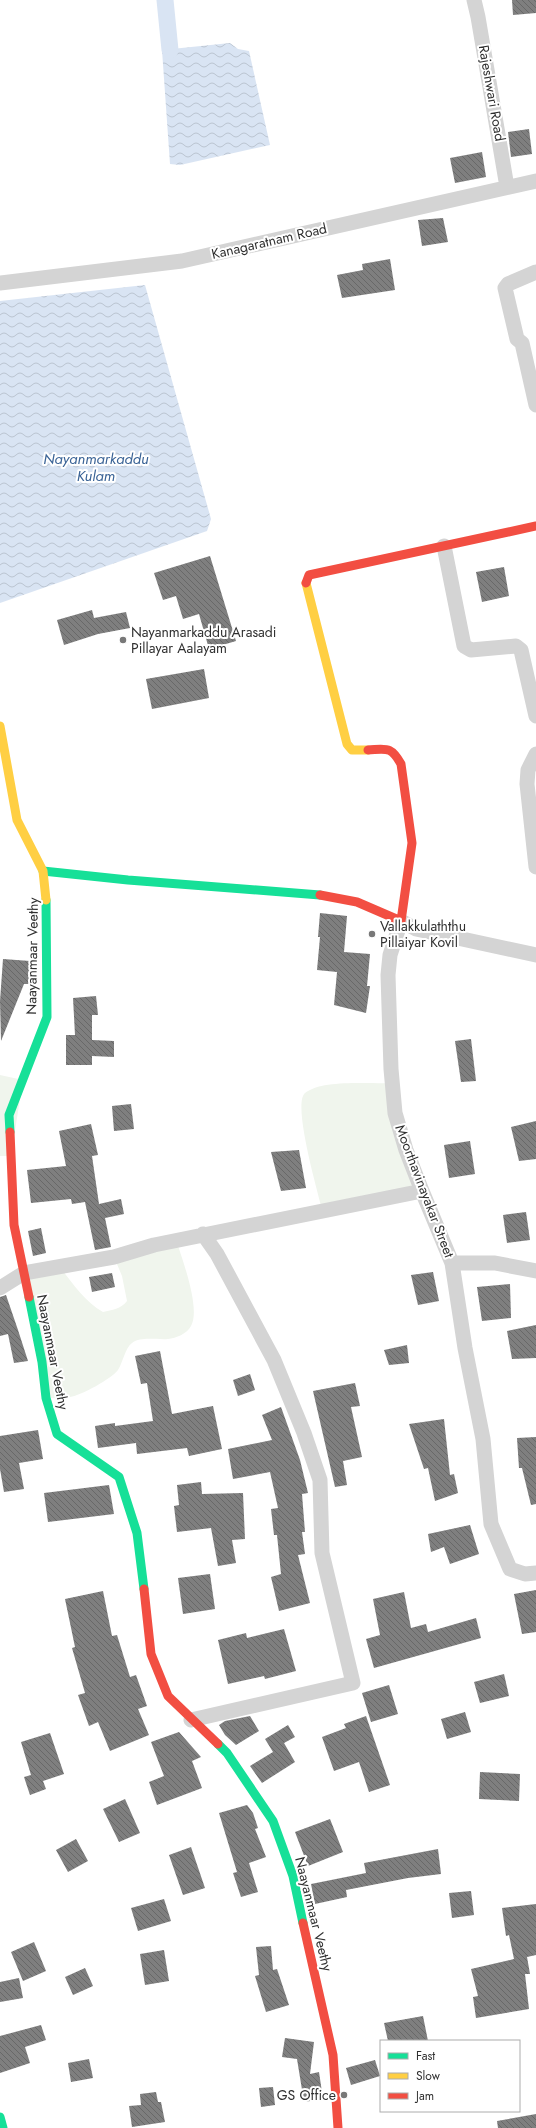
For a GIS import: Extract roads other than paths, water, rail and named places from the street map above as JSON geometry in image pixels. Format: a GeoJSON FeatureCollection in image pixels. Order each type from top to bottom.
{"type":"FeatureCollection","features":[{"type":"Feature","properties":{"kind":"street","name":"Rajeshwari Road"},"geometry":{"type":"LineString","coordinates":[[474,0],[507,187]]}},
{"type":"Feature","properties":{"kind":"street","name":"Kanagaratnam Road"},"geometry":{"type":"LineString","coordinates":[[0,283],[182,261],[536,181]]}},
{"type":"Feature","properties":{"kind":"street"},"geometry":{"type":"LineString","coordinates":[[536,272],[508,284],[505,288],[517,339],[522,343],[536,405]]}},
{"type":"Feature","properties":{"kind":"street"},"geometry":{"type":"LineString","coordinates":[[401,921],[412,843],[401,764],[395,753],[389,749],[352,750],[347,744],[306,582],[309,575],[536,526]]}},
{"type":"Feature","properties":{"kind":"street"},"geometry":{"type":"LineString","coordinates":[[444,546],[464,646],[471,650],[516,646],[521,650],[536,716]]}},
{"type":"Feature","properties":{"kind":"street","name":"Naayanmaar Veethy"},"geometry":{"type":"LineString","coordinates":[[0,726],[17,820],[44,871],[46,886],[47,1017],[9,1115],[6,1156],[14,1225],[42,1362],[46,1398],[57,1434],[119,1477],[137,1533],[151,1654],[168,1696],[191,1720],[227,1753],[273,1821],[293,1876],[333,2055],[338,2128]]}},
{"type":"Feature","properties":{"kind":"street"},"geometry":{"type":"LineString","coordinates":[[536,754],[528,770],[528,784],[536,867]]}},
{"type":"Feature","properties":{"kind":"street"},"geometry":{"type":"LineString","coordinates":[[44,871],[114,880],[322,894],[371,905],[416,929],[536,956]]}},
{"type":"Feature","properties":{"kind":"street","name":"Moorthavinayakar Street"},"geometry":{"type":"LineString","coordinates":[[401,921],[390,955],[388,975],[391,1069],[395,1113],[406,1150],[452,1263],[465,1348],[483,1439],[491,1524],[510,1569],[525,1574],[536,1573]]}},
{"type":"Feature","properties":{"kind":"street"},"geometry":{"type":"LineString","coordinates":[[0,1288],[24,1273],[114,1257],[154,1245],[203,1234],[422,1191]]}},
{"type":"Feature","properties":{"kind":"street"},"geometry":{"type":"LineString","coordinates":[[191,1720],[353,1683],[322,1553],[320,1480],[304,1433],[274,1360],[216,1254],[203,1234]]}},
{"type":"Feature","properties":{"kind":"street"},"geometry":{"type":"LineString","coordinates":[[452,1263],[494,1263],[536,1271]]}},
{"type":"Feature","properties":{"kind":"street"},"geometry":{"type":"LineString","coordinates":[[0,2117],[3,2128]]}},
{"type":"Feature","properties":{"kind":"water"},"geometry":{"type":"Polygon","coordinates":[[[230,43],[238,49],[249,51],[270,145],[180,165],[170,164],[162,50],[230,43]]]}},
{"type":"Feature","properties":{"kind":"water","name":"Nayanmarkaddu Kulam"},"geometry":{"type":"Polygon","coordinates":[[[145,285],[211,519],[207,531],[0,603],[0,301],[145,285]]]}},
{"type":"Feature","properties":{"kind":"waterway"},"geometry":{"type":"LineString","coordinates":[[165,0],[170,50]]}},
{"type":"Feature","properties":{"kind":"place","name":"Nayanmarkaddu Arasadi Pillayar Aalayam"},"geometry":{"type":"Point","coordinates":[123,640]}},
{"type":"Feature","properties":{"kind":"place","name":"Vallakkulaththu Pillaiyar Kovil"},"geometry":{"type":"Point","coordinates":[372,934]}},
{"type":"Feature","properties":{"kind":"place","name":"GS Office"},"geometry":{"type":"Point","coordinates":[344,2095]}}]}
